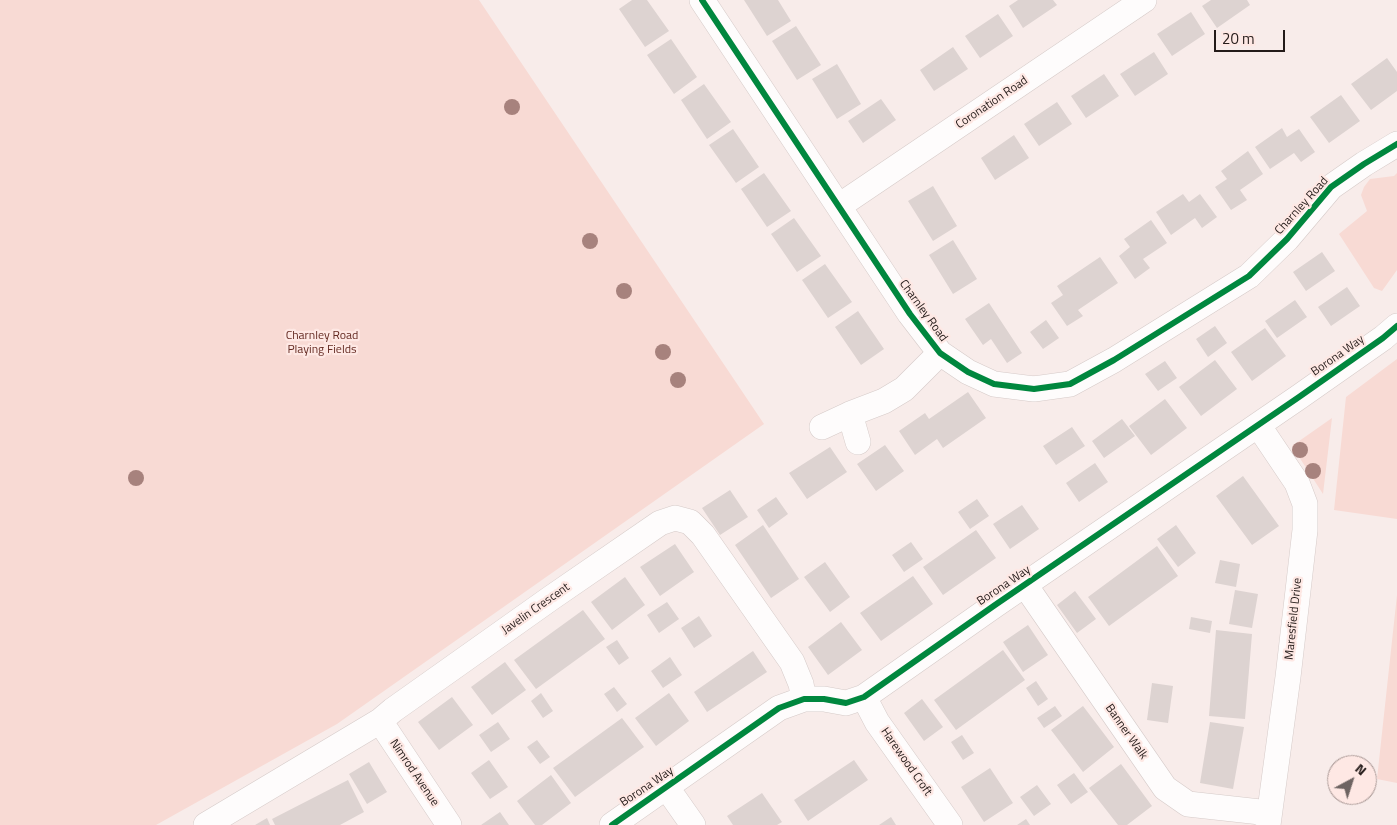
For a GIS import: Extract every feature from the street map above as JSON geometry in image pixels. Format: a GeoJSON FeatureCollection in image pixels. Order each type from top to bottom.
{"type":"FeatureCollection","features":[{"type":"Feature","properties":{"kind":"street","name":"Charnley Road"},"geometry":{"type":"LineString","coordinates":[[702,0],[910,314],[940,353],[968,372],[994,384],[1034,389],[1070,384],[1114,360],[1249,276],[1288,239],[1330,187],[1397,144]]}},
{"type":"Feature","properties":{"kind":"street","name":"Coronation Road"},"geometry":{"type":"LineString","coordinates":[[839,206],[1144,0]]}},
{"type":"Feature","properties":{"kind":"street","name":"Borona Way"},"geometry":{"type":"LineString","coordinates":[[612,825],[779,708],[804,699],[824,699],[846,703],[864,697],[1383,338],[1397,326]]}},
{"type":"Feature","properties":{"kind":"street","name":"Charnley Road"},"geometry":{"type":"LineString","coordinates":[[822,427],[884,401],[904,389],[940,353]]}},
{"type":"Feature","properties":{"kind":"street"},"geometry":{"type":"LineString","coordinates":[[850,414],[858,442]]}},
{"type":"Feature","properties":{"kind":"street","name":"Maresfield Drive"},"geometry":{"type":"LineString","coordinates":[[1258,425],[1297,483],[1305,504],[1305,530],[1288,677],[1268,819]]}},
{"type":"Feature","properties":{"kind":"street","name":"Javelin Crescent"},"geometry":{"type":"LineString","coordinates":[[212,824],[380,721],[551,598],[660,523],[675,518],[690,522],[703,535],[792,662],[804,699]]}},
{"type":"Feature","properties":{"kind":"street","name":"Banner Walk"},"geometry":{"type":"LineString","coordinates":[[1025,585],[1165,788],[1188,804],[1268,819]]}},
{"type":"Feature","properties":{"kind":"street","name":"Harewood Croft"},"geometry":{"type":"LineString","coordinates":[[864,697],[877,722],[950,825]]}},
{"type":"Feature","properties":{"kind":"street","name":"Nimrod Avenue"},"geometry":{"type":"LineString","coordinates":[[380,721],[449,825]]}},
{"type":"Feature","properties":{"kind":"street"},"geometry":{"type":"LineString","coordinates":[[667,788],[693,825]]}},
{"type":"Feature","properties":{"kind":"green space","name":"Charnley Road Playing Fields"},"geometry":{"type":"Polygon","coordinates":[[[0,0],[479,0],[764,424],[337,724],[156,825],[0,825],[0,0]]]}},
{"type":"Feature","properties":{"kind":"green space"},"geometry":{"type":"Polygon","coordinates":[[[1397,173],[1397,270],[1382,291],[1374,288],[1339,234],[1367,211],[1361,195],[1370,179],[1394,176],[1397,173]]]}},
{"type":"Feature","properties":{"kind":"green space"},"geometry":{"type":"Polygon","coordinates":[[[1397,359],[1397,519],[1334,510],[1346,397],[1397,359]]]}},
{"type":"Feature","properties":{"kind":"green space"},"geometry":{"type":"Polygon","coordinates":[[[1332,418],[1323,494],[1292,446],[1332,418]]]}},
{"type":"Feature","properties":{"kind":"green space"},"geometry":{"type":"Polygon","coordinates":[[[1397,595],[1397,783],[1377,779],[1397,595]]]}},
{"type":"Feature","properties":{"kind":"building"},"geometry":{"type":"Polygon","coordinates":[[[632,0],[647,0],[669,31],[645,47],[619,9],[632,0]]]}},
{"type":"Feature","properties":{"kind":"building"},"geometry":{"type":"Polygon","coordinates":[[[744,0],[778,0],[791,21],[767,36],[744,0]]]}},
{"type":"Feature","properties":{"kind":"building"},"geometry":{"type":"Polygon","coordinates":[[[1018,0],[1053,0],[1057,5],[1023,28],[1009,6],[1018,0]]]}},
{"type":"Feature","properties":{"kind":"building"},"geometry":{"type":"Polygon","coordinates":[[[1211,0],[1247,0],[1250,5],[1217,28],[1202,6],[1211,0]]]}},
{"type":"Feature","properties":{"kind":"building"},"geometry":{"type":"Polygon","coordinates":[[[1191,12],[1205,34],[1172,56],[1157,34],[1191,12]]]}},
{"type":"Feature","properties":{"kind":"building"},"geometry":{"type":"Polygon","coordinates":[[[998,14],[1013,36],[980,58],[965,36],[998,14]]]}},
{"type":"Feature","properties":{"kind":"building"},"geometry":{"type":"Polygon","coordinates":[[[796,26],[821,65],[797,80],[772,41],[796,26]]]}},
{"type":"Feature","properties":{"kind":"building"},"geometry":{"type":"Polygon","coordinates":[[[671,39],[697,77],[674,94],[647,55],[671,39]]]}},
{"type":"Feature","properties":{"kind":"building"},"geometry":{"type":"Polygon","coordinates":[[[953,47],[968,69],[934,91],[920,70],[953,47]]]}},
{"type":"Feature","properties":{"kind":"building"},"geometry":{"type":"Polygon","coordinates":[[[1154,52],[1168,74],[1135,96],[1120,74],[1154,52]]]}},
{"type":"Feature","properties":{"kind":"building"},"geometry":{"type":"Polygon","coordinates":[[[1387,58],[1397,72],[1397,91],[1371,110],[1351,84],[1387,58]]]}},
{"type":"Feature","properties":{"kind":"building"},"geometry":{"type":"Polygon","coordinates":[[[837,64],[861,104],[837,119],[812,79],[837,64]]]}},
{"type":"Feature","properties":{"kind":"building"},"geometry":{"type":"Polygon","coordinates":[[[1104,74],[1119,96],[1086,118],[1071,96],[1104,74]]]}},
{"type":"Feature","properties":{"kind":"building"},"geometry":{"type":"Polygon","coordinates":[[[704,84],[731,122],[707,139],[681,100],[704,84]]]}},
{"type":"Feature","properties":{"kind":"building"},"geometry":{"type":"Polygon","coordinates":[[[1341,95],[1360,121],[1329,143],[1310,117],[1341,95]]]}},
{"type":"Feature","properties":{"kind":"building"},"geometry":{"type":"Polygon","coordinates":[[[881,99],[896,120],[863,143],[848,121],[881,99]]]}},
{"type":"Feature","properties":{"kind":"building"},"geometry":{"type":"Polygon","coordinates":[[[1057,102],[1072,124],[1039,146],[1024,124],[1057,102]]]}},
{"type":"Feature","properties":{"kind":"building"},"geometry":{"type":"Polygon","coordinates":[[[1282,128],[1287,137],[1299,129],[1315,152],[1301,162],[1294,153],[1270,169],[1255,147],[1282,128]]]}},
{"type":"Feature","properties":{"kind":"building"},"geometry":{"type":"Polygon","coordinates":[[[733,129],[759,167],[736,183],[709,145],[733,129]]]}},
{"type":"Feature","properties":{"kind":"building"},"geometry":{"type":"Polygon","coordinates":[[[1014,135],[1029,158],[995,180],[981,158],[1014,135]]]}},
{"type":"Feature","properties":{"kind":"building"},"geometry":{"type":"Polygon","coordinates":[[[1248,151],[1263,174],[1240,190],[1247,200],[1231,210],[1215,187],[1227,179],[1221,171],[1248,151]]]}},
{"type":"Feature","properties":{"kind":"building"},"geometry":{"type":"Polygon","coordinates":[[[764,173],[791,211],[767,227],[741,189],[764,173]]]}},
{"type":"Feature","properties":{"kind":"building"},"geometry":{"type":"Polygon","coordinates":[[[933,186],[957,226],[933,241],[908,201],[933,186]]]}},
{"type":"Feature","properties":{"kind":"building"},"geometry":{"type":"Polygon","coordinates":[[[1183,194],[1189,202],[1200,194],[1217,217],[1202,228],[1195,218],[1171,235],[1156,212],[1183,194]]]}},
{"type":"Feature","properties":{"kind":"building"},"geometry":{"type":"Polygon","coordinates":[[[794,218],[821,256],[797,272],[771,234],[794,218]]]}},
{"type":"Feature","properties":{"kind":"building"},"geometry":{"type":"Polygon","coordinates":[[[1151,220],[1167,243],[1143,259],[1150,268],[1135,279],[1119,256],[1130,247],[1124,239],[1151,220]]]}},
{"type":"Feature","properties":{"kind":"building"},"geometry":{"type":"Polygon","coordinates":[[[953,240],[977,279],[953,294],[929,255],[953,240]]]}},
{"type":"Feature","properties":{"kind":"building"},"geometry":{"type":"Polygon","coordinates":[[[1322,252],[1335,271],[1306,291],[1293,272],[1322,252]]]}},
{"type":"Feature","properties":{"kind":"building"},"geometry":{"type":"Polygon","coordinates":[[[1100,257],[1118,283],[1078,310],[1083,316],[1067,326],[1051,303],[1063,295],[1057,286],[1100,257]]]}},
{"type":"Feature","properties":{"kind":"building"},"geometry":{"type":"Polygon","coordinates":[[[825,264],[852,302],[828,318],[802,280],[825,264]]]}},
{"type":"Feature","properties":{"kind":"building"},"geometry":{"type":"Polygon","coordinates":[[[1347,287],[1360,306],[1331,326],[1318,307],[1347,287]]]}},
{"type":"Feature","properties":{"kind":"building"},"geometry":{"type":"Polygon","coordinates":[[[1295,300],[1307,317],[1277,338],[1265,321],[1295,300]]]}},
{"type":"Feature","properties":{"kind":"building"},"geometry":{"type":"Polygon","coordinates":[[[989,303],[1022,353],[1007,363],[991,339],[983,345],[965,319],[989,303]]]}},
{"type":"Feature","properties":{"kind":"building"},"geometry":{"type":"Polygon","coordinates":[[[858,311],[884,349],[861,365],[835,327],[858,311]]]}},
{"type":"Feature","properties":{"kind":"building"},"geometry":{"type":"Polygon","coordinates":[[[1046,320],[1059,338],[1043,349],[1030,332],[1046,320]]]}},
{"type":"Feature","properties":{"kind":"building"},"geometry":{"type":"Polygon","coordinates":[[[1215,326],[1227,343],[1208,357],[1196,339],[1215,326]]]}},
{"type":"Feature","properties":{"kind":"building"},"geometry":{"type":"Polygon","coordinates":[[[1265,328],[1286,356],[1252,381],[1231,352],[1265,328]]]}},
{"type":"Feature","properties":{"kind":"building"},"geometry":{"type":"Polygon","coordinates":[[[1215,360],[1237,389],[1201,416],[1179,387],[1215,360]]]}},
{"type":"Feature","properties":{"kind":"building"},"geometry":{"type":"Polygon","coordinates":[[[1165,361],[1177,378],[1158,391],[1145,374],[1165,361]]]}},
{"type":"Feature","properties":{"kind":"building"},"geometry":{"type":"Polygon","coordinates":[[[968,392],[986,418],[943,448],[937,439],[915,455],[899,431],[925,413],[929,419],[968,392]]]}},
{"type":"Feature","properties":{"kind":"building"},"geometry":{"type":"Polygon","coordinates":[[[1165,399],[1187,428],[1151,455],[1129,426],[1165,399]]]}},
{"type":"Feature","properties":{"kind":"building"},"geometry":{"type":"Polygon","coordinates":[[[1122,419],[1135,436],[1104,458],[1092,441],[1122,419]]]}},
{"type":"Feature","properties":{"kind":"building"},"geometry":{"type":"Polygon","coordinates":[[[1072,427],[1085,446],[1056,465],[1043,446],[1072,427]]]}},
{"type":"Feature","properties":{"kind":"building"},"geometry":{"type":"Polygon","coordinates":[[[885,445],[904,471],[876,491],[857,464],[885,445]]]}},
{"type":"Feature","properties":{"kind":"building"},"geometry":{"type":"Polygon","coordinates":[[[830,447],[847,472],[807,499],[789,473],[830,447]]]}},
{"type":"Feature","properties":{"kind":"building"},"geometry":{"type":"Polygon","coordinates":[[[1095,463],[1108,482],[1079,502],[1066,483],[1095,463]]]}},
{"type":"Feature","properties":{"kind":"building"},"geometry":{"type":"Polygon","coordinates":[[[1243,476],[1279,526],[1252,545],[1216,496],[1243,476]]]}},
{"type":"Feature","properties":{"kind":"building"},"geometry":{"type":"Polygon","coordinates":[[[730,490],[748,517],[720,535],[702,508],[730,490]]]}},
{"type":"Feature","properties":{"kind":"building"},"geometry":{"type":"Polygon","coordinates":[[[776,497],[788,514],[769,528],[757,510],[776,497]]]}},
{"type":"Feature","properties":{"kind":"building"},"geometry":{"type":"Polygon","coordinates":[[[977,499],[989,516],[970,529],[958,512],[977,499]]]}},
{"type":"Feature","properties":{"kind":"building"},"geometry":{"type":"Polygon","coordinates":[[[1022,505],[1039,529],[1010,549],[993,524],[1022,505]]]}},
{"type":"Feature","properties":{"kind":"building"},"geometry":{"type":"Polygon","coordinates":[[[763,525],[799,579],[771,598],[735,545],[763,525]]]}},
{"type":"Feature","properties":{"kind":"building"},"geometry":{"type":"Polygon","coordinates":[[[1176,525],[1196,553],[1178,567],[1157,539],[1176,525]]]}},
{"type":"Feature","properties":{"kind":"building"},"geometry":{"type":"Polygon","coordinates":[[[976,530],[996,558],[943,595],[923,567],[976,530]]]}},
{"type":"Feature","properties":{"kind":"building"},"geometry":{"type":"Polygon","coordinates":[[[911,542],[923,559],[904,572],[892,555],[911,542]]]}},
{"type":"Feature","properties":{"kind":"building"},"geometry":{"type":"Polygon","coordinates":[[[675,544],[694,572],[660,596],[640,567],[675,544]]]}},
{"type":"Feature","properties":{"kind":"building"},"geometry":{"type":"Polygon","coordinates":[[[1157,546],[1178,576],[1109,626],[1088,597],[1157,546]]]}},
{"type":"Feature","properties":{"kind":"building"},"geometry":{"type":"Polygon","coordinates":[[[1220,560],[1240,564],[1236,587],[1215,583],[1220,560]]]}},
{"type":"Feature","properties":{"kind":"building"},"geometry":{"type":"Polygon","coordinates":[[[825,562],[850,597],[830,612],[804,577],[825,562]]]}},
{"type":"Feature","properties":{"kind":"building"},"geometry":{"type":"Polygon","coordinates":[[[913,576],[933,604],[881,641],[860,613],[913,576]]]}},
{"type":"Feature","properties":{"kind":"building"},"geometry":{"type":"Polygon","coordinates":[[[625,577],[645,605],[612,630],[591,602],[625,577]]]}},
{"type":"Feature","properties":{"kind":"building"},"geometry":{"type":"Polygon","coordinates":[[[1235,590],[1258,594],[1252,628],[1229,624],[1235,590]]]}},
{"type":"Feature","properties":{"kind":"building"},"geometry":{"type":"Polygon","coordinates":[[[1075,591],[1096,619],[1077,633],[1057,605],[1075,591]]]}},
{"type":"Feature","properties":{"kind":"building"},"geometry":{"type":"Polygon","coordinates":[[[667,602],[679,619],[659,633],[647,615],[667,602]]]}},
{"type":"Feature","properties":{"kind":"building"},"geometry":{"type":"Polygon","coordinates":[[[583,610],[605,639],[536,689],[514,660],[583,610]]]}},
{"type":"Feature","properties":{"kind":"building"},"geometry":{"type":"Polygon","coordinates":[[[699,616],[712,636],[694,648],[681,628],[699,616]]]}},
{"type":"Feature","properties":{"kind":"building"},"geometry":{"type":"Polygon","coordinates":[[[1191,617],[1212,621],[1210,633],[1189,629],[1191,617]]]}},
{"type":"Feature","properties":{"kind":"building"},"geometry":{"type":"Polygon","coordinates":[[[841,622],[862,650],[828,675],[808,647],[841,622]]]}},
{"type":"Feature","properties":{"kind":"building"},"geometry":{"type":"Polygon","coordinates":[[[1028,625],[1048,655],[1023,672],[1003,642],[1028,625]]]}},
{"type":"Feature","properties":{"kind":"building"},"geometry":{"type":"Polygon","coordinates":[[[1216,630],[1252,634],[1245,719],[1209,716],[1216,630]]]}},
{"type":"Feature","properties":{"kind":"building"},"geometry":{"type":"Polygon","coordinates":[[[617,640],[629,658],[619,665],[606,647],[617,640]]]}},
{"type":"Feature","properties":{"kind":"building"},"geometry":{"type":"Polygon","coordinates":[[[1003,650],[1025,680],[956,730],[934,700],[1003,650]]]}},
{"type":"Feature","properties":{"kind":"building"},"geometry":{"type":"Polygon","coordinates":[[[753,651],[767,672],[707,712],[694,692],[753,651]]]}},
{"type":"Feature","properties":{"kind":"building"},"geometry":{"type":"Polygon","coordinates":[[[670,657],[682,675],[663,688],[651,671],[670,657]]]}},
{"type":"Feature","properties":{"kind":"building"},"geometry":{"type":"Polygon","coordinates":[[[505,662],[526,690],[492,715],[471,687],[505,662]]]}},
{"type":"Feature","properties":{"kind":"building"},"geometry":{"type":"Polygon","coordinates":[[[1036,681],[1048,699],[1038,706],[1026,688],[1036,681]]]}},
{"type":"Feature","properties":{"kind":"building"},"geometry":{"type":"Polygon","coordinates":[[[1152,683],[1173,686],[1168,723],[1147,720],[1152,683]]]}},
{"type":"Feature","properties":{"kind":"building"},"geometry":{"type":"Polygon","coordinates":[[[614,687],[627,704],[617,712],[604,694],[614,687]]]}},
{"type":"Feature","properties":{"kind":"building"},"geometry":{"type":"Polygon","coordinates":[[[541,693],[553,711],[543,718],[531,701],[541,693]]]}},
{"type":"Feature","properties":{"kind":"building"},"geometry":{"type":"Polygon","coordinates":[[[669,693],[689,721],[656,746],[635,718],[669,693]]]}},
{"type":"Feature","properties":{"kind":"building"},"geometry":{"type":"Polygon","coordinates":[[[452,697],[473,725],[439,750],[418,722],[452,697]]]}},
{"type":"Feature","properties":{"kind":"building"},"geometry":{"type":"Polygon","coordinates":[[[922,699],[943,727],[924,741],[904,713],[922,699]]]}},
{"type":"Feature","properties":{"kind":"building"},"geometry":{"type":"Polygon","coordinates":[[[1055,706],[1062,716],[1044,728],[1037,718],[1055,706]]]}},
{"type":"Feature","properties":{"kind":"building"},"geometry":{"type":"Polygon","coordinates":[[[1083,706],[1114,747],[1083,772],[1051,730],[1083,706]]]}},
{"type":"Feature","properties":{"kind":"building"},"geometry":{"type":"Polygon","coordinates":[[[622,718],[644,747],[575,797],[553,768],[622,718]]]}},
{"type":"Feature","properties":{"kind":"building"},"geometry":{"type":"Polygon","coordinates":[[[498,722],[510,739],[491,752],[479,735],[498,722]]]}},
{"type":"Feature","properties":{"kind":"building"},"geometry":{"type":"Polygon","coordinates":[[[1210,722],[1244,727],[1233,789],[1200,783],[1210,722]]]}},
{"type":"Feature","properties":{"kind":"building"},"geometry":{"type":"Polygon","coordinates":[[[962,735],[974,753],[963,760],[951,742],[962,735]]]}},
{"type":"Feature","properties":{"kind":"building"},"geometry":{"type":"Polygon","coordinates":[[[537,740],[550,757],[540,764],[527,747],[537,740]]]}},
{"type":"Feature","properties":{"kind":"building"},"geometry":{"type":"Polygon","coordinates":[[[489,760],[508,787],[490,799],[471,773],[489,760]]]}},
{"type":"Feature","properties":{"kind":"building"},"geometry":{"type":"Polygon","coordinates":[[[854,760],[868,780],[808,821],[794,800],[854,760]]]}},
{"type":"Feature","properties":{"kind":"building"},"geometry":{"type":"Polygon","coordinates":[[[369,762],[387,792],[367,804],[349,774],[369,762]]]}},
{"type":"Feature","properties":{"kind":"building"},"geometry":{"type":"Polygon","coordinates":[[[1121,764],[1152,806],[1127,825],[1118,825],[1089,788],[1121,764]]]}},
{"type":"Feature","properties":{"kind":"building"},"geometry":{"type":"Polygon","coordinates":[[[990,768],[1013,803],[984,822],[961,787],[990,768]]]}},
{"type":"Feature","properties":{"kind":"building"},"geometry":{"type":"Polygon","coordinates":[[[1074,773],[1088,792],[1071,804],[1057,785],[1074,773]]]}},
{"type":"Feature","properties":{"kind":"building"},"geometry":{"type":"Polygon","coordinates":[[[551,775],[571,803],[542,825],[535,825],[517,801],[551,775]]]}},
{"type":"Feature","properties":{"kind":"building"},"geometry":{"type":"Polygon","coordinates":[[[348,780],[364,812],[340,825],[275,825],[272,819],[348,780]]]}},
{"type":"Feature","properties":{"kind":"building"},"geometry":{"type":"Polygon","coordinates":[[[1037,785],[1051,804],[1034,816],[1020,797],[1037,785]]]}},
{"type":"Feature","properties":{"kind":"building"},"geometry":{"type":"Polygon","coordinates":[[[762,793],[782,822],[777,825],[733,825],[727,816],[762,793]]]}},
{"type":"Feature","properties":{"kind":"building"},"geometry":{"type":"Polygon","coordinates":[[[500,812],[509,825],[481,825],[500,812]]]}},
{"type":"Feature","properties":{"kind":"building"},"geometry":{"type":"Polygon","coordinates":[[[891,817],[896,825],[879,825],[891,817]]]}},
{"type":"Feature","properties":{"kind":"building"},"geometry":{"type":"Polygon","coordinates":[[[267,818],[270,825],[255,825],[267,818]]]}},
{"type":"Feature","properties":{"kind":"building"},"geometry":{"type":"Polygon","coordinates":[[[1026,819],[1030,825],[1017,825],[1026,819]]]}},
{"type":"Feature","properties":{"kind":"cycle path"},"geometry":{"type":"LineString","coordinates":[[702,0],[910,314],[940,353],[968,372],[994,384],[1034,389],[1070,384],[1114,360],[1249,276],[1287,239],[1331,187],[1397,144]]}},
{"type":"Feature","properties":{"kind":"cycle path"},"geometry":{"type":"LineString","coordinates":[[612,825],[779,708],[804,699],[824,699],[846,703],[864,697],[1299,397],[1383,338],[1397,326]]}}]}
